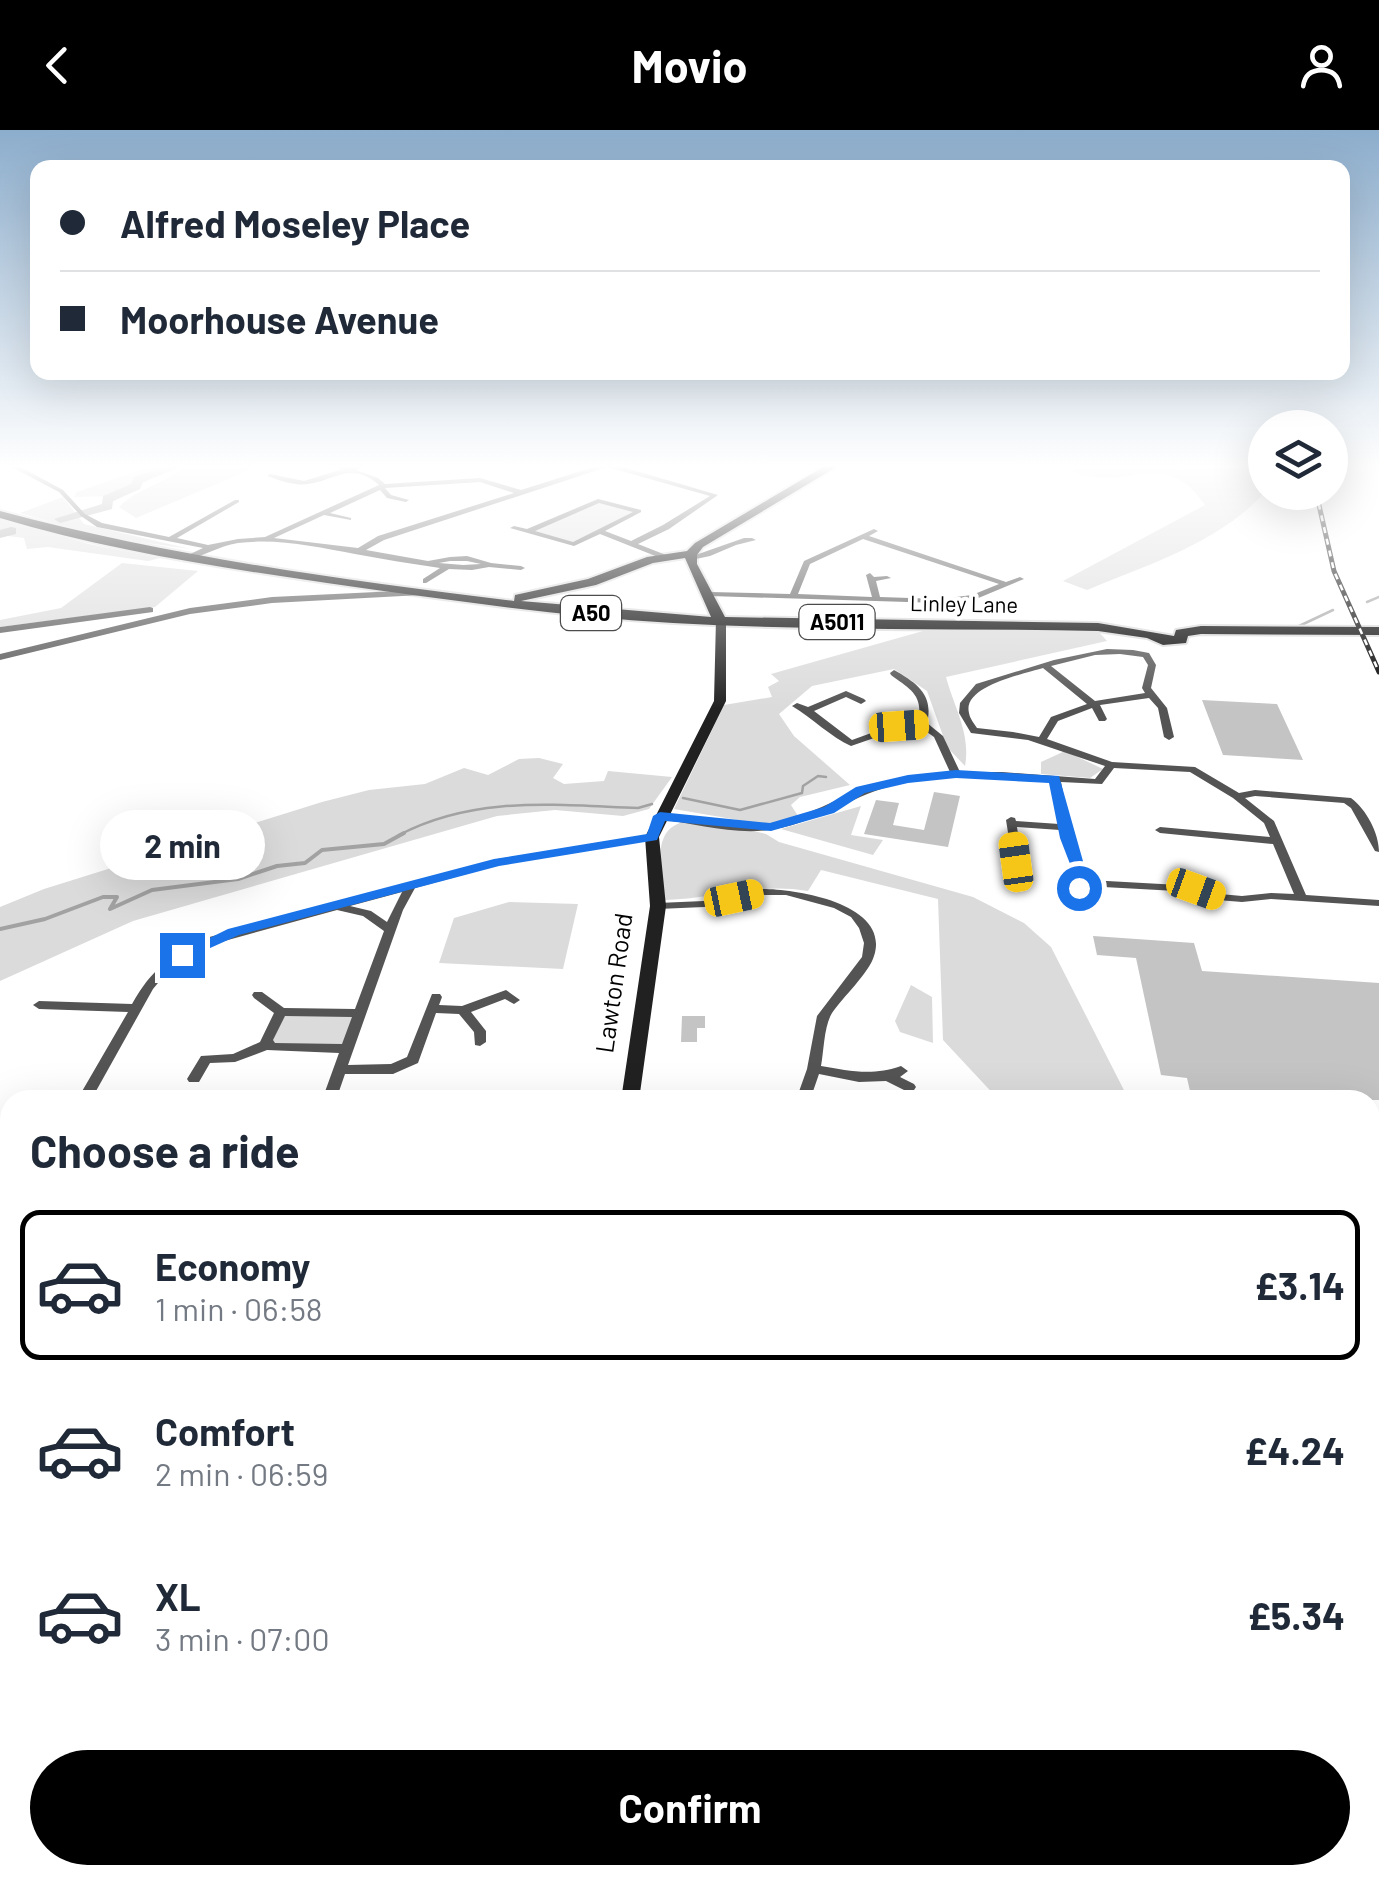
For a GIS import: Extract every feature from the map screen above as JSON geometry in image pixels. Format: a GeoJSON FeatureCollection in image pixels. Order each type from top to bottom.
{"type":"FeatureCollection","features":[{"type":"Feature","properties":{"kind":"main road","name":"A50"},"geometry":{"type":"LineString","coordinates":[[112,545],[386,588],[425,584]]}},
{"type":"Feature","properties":{"kind":"main road"},"geometry":{"type":"LineString","coordinates":[[699,545],[691,556],[720,621]]}},
{"type":"Feature","properties":{"kind":"main road","name":"A50"},"geometry":{"type":"LineString","coordinates":[[510,603],[520,597],[592,582],[663,556],[691,556]]}},
{"type":"Feature","properties":{"kind":"main road","name":"Linley Lane"},"geometry":{"type":"LineString","coordinates":[[425,584],[510,603],[720,621],[1098,627],[1150,634],[1174,642],[1183,638],[1181,633],[1379,631]]}},
{"type":"Feature","properties":{"kind":"main road","name":"Lawton Road"},"geometry":{"type":"LineString","coordinates":[[631,1090],[658,906],[652,837],[720,701],[720,621]]}},
{"type":"Feature","properties":{"kind":"street"},"geometry":{"type":"LineString","coordinates":[[198,545],[214,545]]}},
{"type":"Feature","properties":{"kind":"street"},"geometry":{"type":"LineString","coordinates":[[312,545],[427,564],[521,568]]}},
{"type":"Feature","properties":{"kind":"street"},"geometry":{"type":"LineString","coordinates":[[357,552],[369,545]]}},
{"type":"Feature","properties":{"kind":"street"},"geometry":{"type":"LineString","coordinates":[[638,545],[663,556]]}},
{"type":"Feature","properties":{"kind":"street"},"geometry":{"type":"LineString","coordinates":[[691,556],[704,558],[730,545]]}},
{"type":"Feature","properties":{"kind":"street"},"geometry":{"type":"LineString","coordinates":[[793,596],[807,563],[844,545]]}},
{"type":"Feature","properties":{"kind":"street"},"geometry":{"type":"LineString","coordinates":[[889,545],[1006,584]]}},
{"type":"Feature","properties":{"kind":"street"},"geometry":{"type":"LineString","coordinates":[[189,558],[205,546]]}},
{"type":"Feature","properties":{"kind":"street"},"geometry":{"type":"LineString","coordinates":[[427,564],[444,558],[482,560],[489,565]]}},
{"type":"Feature","properties":{"kind":"street"},"geometry":{"type":"LineString","coordinates":[[425,584],[448,566]]}},
{"type":"Feature","properties":{"kind":"street"},"geometry":{"type":"LineString","coordinates":[[877,600],[871,577],[887,578]]}},
{"type":"Feature","properties":{"kind":"street"},"geometry":{"type":"LineString","coordinates":[[710,594],[958,600],[1020,579]]}},
{"type":"Feature","properties":{"kind":"street"},"geometry":{"type":"LineString","coordinates":[[0,630],[272,600],[362,597],[425,584],[448,585]]}},
{"type":"Feature","properties":{"kind":"street"},"geometry":{"type":"LineString","coordinates":[[362,597],[386,588]]}},
{"type":"Feature","properties":{"kind":"street"},"geometry":{"type":"LineString","coordinates":[[0,657],[143,615]]}},
{"type":"Feature","properties":{"kind":"street"},"geometry":{"type":"LineString","coordinates":[[1169,738],[1162,708],[1149,695],[1145,684],[1152,664],[1146,655],[1114,651],[1060,661],[988,682],[970,693],[964,713],[974,733],[1020,732],[1111,764],[1192,770],[1237,796],[1269,821],[1302,897]]}},
{"type":"Feature","properties":{"kind":"street"},"geometry":{"type":"LineString","coordinates":[[1044,665],[1096,706],[1102,719]]}},
{"type":"Feature","properties":{"kind":"street"},"geometry":{"type":"LineString","coordinates":[[894,674],[924,696],[927,704],[922,724]]}},
{"type":"Feature","properties":{"kind":"street"},"geometry":{"type":"LineString","coordinates":[[809,710],[846,694],[860,702]]}},
{"type":"Feature","properties":{"kind":"street"},"geometry":{"type":"LineString","coordinates":[[1043,738],[1054,718],[1100,702],[1149,695]]}},
{"type":"Feature","properties":{"kind":"street"},"geometry":{"type":"LineString","coordinates":[[797,706],[809,710],[864,755]]}},
{"type":"Feature","properties":{"kind":"street"},"geometry":{"type":"LineString","coordinates":[[851,743],[899,726],[922,724],[938,736],[956,774]]}},
{"type":"Feature","properties":{"kind":"street"},"geometry":{"type":"LineString","coordinates":[[660,816],[771,827],[829,810],[860,790],[908,779],[956,774],[1098,782],[1111,764]]}},
{"type":"Feature","properties":{"kind":"street"},"geometry":{"type":"LineString","coordinates":[[1055,779],[1064,827],[1082,886],[1196,889],[1218,897],[1242,899],[1302,897],[1379,903]]}},
{"type":"Feature","properties":{"kind":"street"},"geometry":{"type":"LineString","coordinates":[[1237,796],[1255,792],[1347,800],[1355,806],[1379,851]]}},
{"type":"Feature","properties":{"kind":"street"},"geometry":{"type":"LineString","coordinates":[[1016,862],[1011,820],[1064,827]]}},
{"type":"Feature","properties":{"kind":"street"},"geometry":{"type":"LineString","coordinates":[[1161,832],[1278,841]]}},
{"type":"Feature","properties":{"kind":"street"},"geometry":{"type":"LineString","coordinates":[[90,1090],[135,1008],[163,970],[194,948],[234,932],[498,862],[652,837]]}},
{"type":"Feature","properties":{"kind":"street"},"geometry":{"type":"LineString","coordinates":[[1363,850],[1379,851]]}},
{"type":"Feature","properties":{"kind":"street"},"geometry":{"type":"LineString","coordinates":[[333,1090],[390,930],[412,884]]}},
{"type":"Feature","properties":{"kind":"street"},"geometry":{"type":"LineString","coordinates":[[658,906],[704,904],[763,892],[786,892],[816,898],[855,915],[868,934],[870,954],[828,1004],[807,1090]]}},
{"type":"Feature","properties":{"kind":"street"},"geometry":{"type":"LineString","coordinates":[[332,906],[367,913],[390,930]]}},
{"type":"Feature","properties":{"kind":"street"},"geometry":{"type":"LineString","coordinates":[[463,1010],[497,994],[514,1000]]}},
{"type":"Feature","properties":{"kind":"street"},"geometry":{"type":"LineString","coordinates":[[258,996],[281,1012],[360,1012]]}},
{"type":"Feature","properties":{"kind":"street"},"geometry":{"type":"LineString","coordinates":[[340,1070],[404,1067],[414,1060],[433,1003],[463,1010],[480,1031],[480,1042]]}},
{"type":"Feature","properties":{"kind":"street"},"geometry":{"type":"LineString","coordinates":[[39,1005],[135,1008]]}},
{"type":"Feature","properties":{"kind":"street"},"geometry":{"type":"LineString","coordinates":[[266,1044],[281,1012]]}},
{"type":"Feature","properties":{"kind":"street"},"geometry":{"type":"LineString","coordinates":[[194,1079],[206,1059],[235,1058],[266,1044],[348,1049]]}},
{"type":"Feature","properties":{"kind":"street"},"geometry":{"type":"LineString","coordinates":[[814,1070],[868,1078],[896,1074],[909,1088]]}},
{"type":"Feature","properties":{"kind":"shaded area"},"geometry":{"type":"Polygon","coordinates":[[[26,545],[94,545],[160,558],[148,561],[48,547],[27,549],[26,545]]]}},
{"type":"Feature","properties":{"kind":"shaded area"},"geometry":{"type":"Polygon","coordinates":[[[1130,545],[1192,545],[1158,561],[1087,590],[1063,581],[1130,545]]]}},
{"type":"Feature","properties":{"kind":"shaded area"},"geometry":{"type":"Polygon","coordinates":[[[122,563],[198,571],[155,607],[0,627],[0,620],[61,608],[122,563]]]}},
{"type":"Feature","properties":{"kind":"shaded area"},"geometry":{"type":"Polygon","coordinates":[[[937,627],[1097,630],[1107,641],[946,677],[964,732],[965,766],[947,747],[927,691],[894,669],[812,686],[779,714],[794,736],[850,785],[800,797],[791,805],[798,816],[773,826],[674,809],[724,705],[772,697],[768,687],[779,681],[771,674],[937,627]]]}},
{"type":"Feature","properties":{"kind":"shaded area"},"geometry":{"type":"Polygon","coordinates":[[[1065,751],[1103,769],[1090,778],[1041,774],[1041,762],[1065,751]]]}},
{"type":"Feature","properties":{"kind":"shaded area"},"geometry":{"type":"Polygon","coordinates":[[[539,758],[563,764],[553,778],[564,784],[604,781],[608,771],[672,777],[649,809],[623,816],[555,810],[497,816],[133,921],[0,981],[0,907],[44,889],[322,802],[369,790],[425,784],[464,768],[488,775],[519,759],[539,758]]]}},
{"type":"Feature","properties":{"kind":"shaded area"},"geometry":{"type":"Polygon","coordinates":[[[861,806],[851,835],[883,840],[873,855],[781,829],[861,806]]]}},
{"type":"Feature","properties":{"kind":"shaded area"},"geometry":{"type":"Polygon","coordinates":[[[683,822],[733,826],[766,834],[779,842],[973,897],[1024,923],[1051,947],[1124,1090],[990,1090],[943,1040],[938,899],[821,870],[808,891],[772,888],[665,900],[660,855],[672,827],[683,822]]]}},
{"type":"Feature","properties":{"kind":"shaded area"},"geometry":{"type":"Polygon","coordinates":[[[509,902],[578,904],[563,969],[439,963],[454,918],[509,902]]]}},
{"type":"Feature","properties":{"kind":"shaded area"},"geometry":{"type":"Polygon","coordinates":[[[911,985],[932,997],[933,1043],[900,1032],[895,1021],[911,985]]]}},
{"type":"Feature","properties":{"kind":"shaded area"},"geometry":{"type":"Polygon","coordinates":[[[283,1014],[354,1015],[343,1046],[270,1043],[283,1014]]]}},
{"type":"Feature","properties":{"kind":"building"},"geometry":{"type":"Polygon","coordinates":[[[1202,700],[1277,704],[1303,760],[1223,755],[1202,700]]]}},
{"type":"Feature","properties":{"kind":"building"},"geometry":{"type":"Polygon","coordinates":[[[934,792],[960,796],[948,847],[864,834],[876,800],[899,803],[893,825],[924,830],[934,792]]]}},
{"type":"Feature","properties":{"kind":"building"},"geometry":{"type":"Polygon","coordinates":[[[1093,936],[1194,943],[1202,971],[1379,983],[1379,1090],[1190,1090],[1187,1078],[1161,1075],[1136,958],[1097,955],[1093,936]]]}},
{"type":"Feature","properties":{"kind":"building"},"geometry":{"type":"Polygon","coordinates":[[[682,1016],[705,1016],[705,1028],[697,1028],[697,1042],[681,1042],[682,1016]]]}},
{"type":"Feature","properties":{"kind":"waterway"},"geometry":{"type":"LineString","coordinates":[[1367,602],[1379,597]]}},
{"type":"Feature","properties":{"kind":"waterway"},"geometry":{"type":"LineString","coordinates":[[1297,627],[1333,610]]}},
{"type":"Feature","properties":{"kind":"waterway"},"geometry":{"type":"LineString","coordinates":[[683,798],[740,810],[802,793],[803,786],[818,776],[826,777]]}},
{"type":"Feature","properties":{"kind":"waterway"},"geometry":{"type":"LineString","coordinates":[[399,835],[428,822],[486,808],[638,808],[652,804]]}},
{"type":"Feature","properties":{"kind":"waterway"},"geometry":{"type":"LineString","coordinates":[[0,929],[45,919],[103,897],[117,897],[110,909],[152,890],[238,879],[277,866],[305,863],[322,850],[384,844],[404,833]]}},
{"type":"Feature","properties":{"kind":"railway"},"geometry":{"type":"LineString","coordinates":[[1328,545],[1334,571],[1379,672]]}},
{"type":"Feature","properties":{"kind":"route"},"geometry":{"type":"LineString","coordinates":[[182,955],[234,932],[498,862],[652,837],[660,816],[771,827],[829,810],[860,790],[956,774],[1055,779],[1066,838],[1085,883],[1079,888]]}}]}
